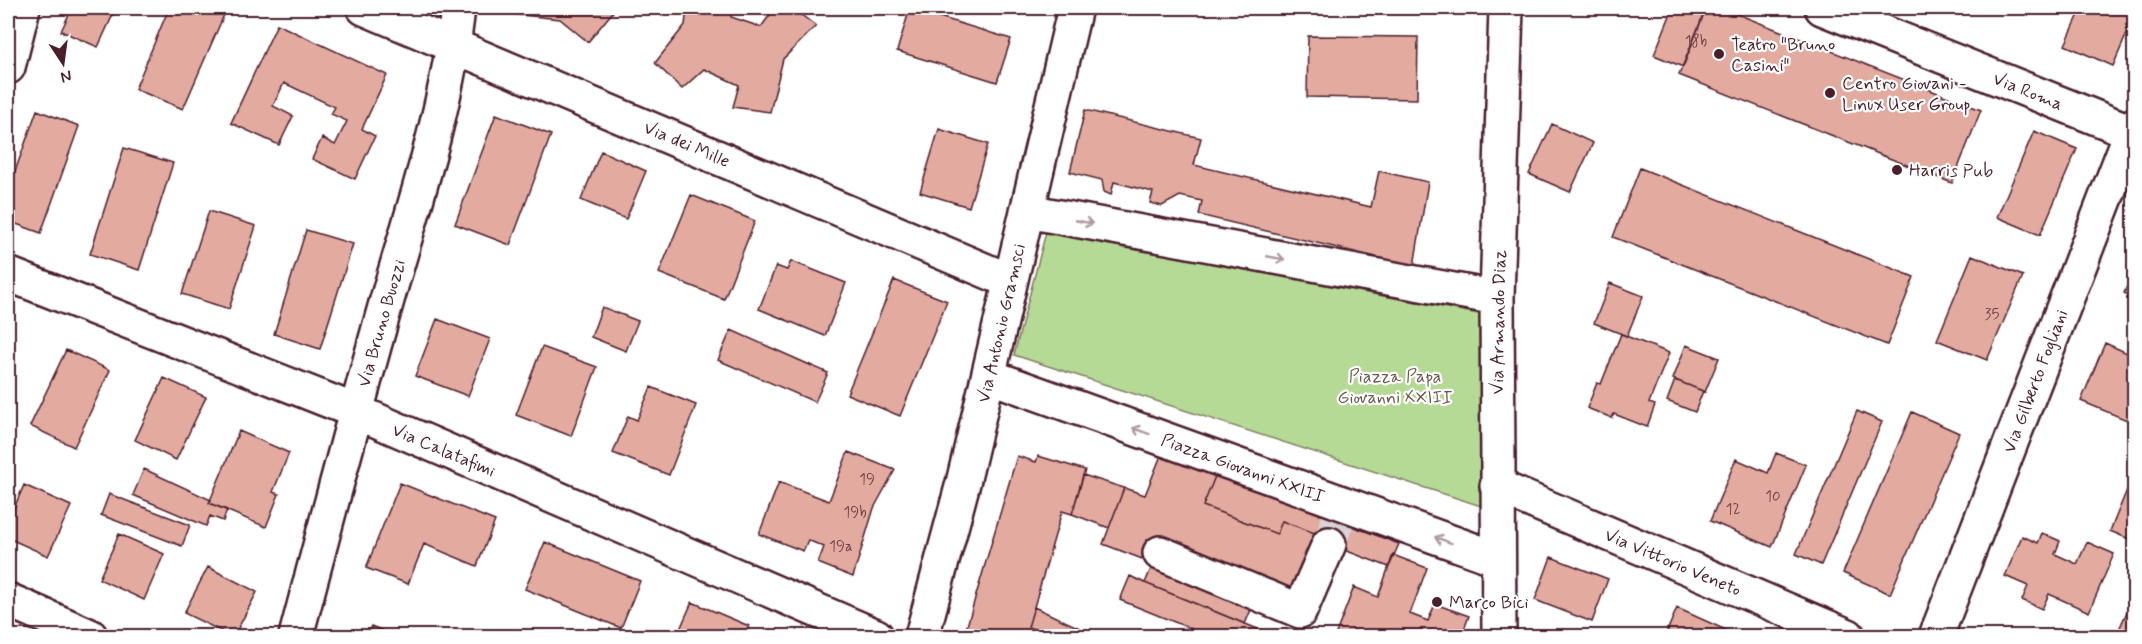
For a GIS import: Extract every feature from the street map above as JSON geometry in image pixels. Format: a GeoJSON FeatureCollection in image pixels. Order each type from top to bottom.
{"type":"FeatureCollection","features":[{"type":"Feature","properties":{"kind":"street"},"geometry":{"type":"LineString","coordinates":[[8,67],[23,8]]}},
{"type":"Feature","properties":{"kind":"street","name":"Via dei Mille"},"geometry":{"type":"LineString","coordinates":[[364,8],[1010,281]]}},
{"type":"Feature","properties":{"kind":"street","name":"Via Bruno Buozzi"},"geometry":{"type":"LineString","coordinates":[[296,636],[355,411],[438,124],[454,46],[458,8]]}},
{"type":"Feature","properties":{"kind":"street","name":"Via Antonio Gramsci"},"geometry":{"type":"LineString","coordinates":[[931,633],[963,483],[1075,8]]}},
{"type":"Feature","properties":{"kind":"street","name":"Via Armando Diaz"},"geometry":{"type":"LineString","coordinates":[[1499,636],[1497,298],[1506,8]]}},
{"type":"Feature","properties":{"kind":"street","name":"Via Roma"},"geometry":{"type":"LineString","coordinates":[[1822,8],[2134,130]]}},
{"type":"Feature","properties":{"kind":"street","name":"Via Gilberto Fogliani"},"geometry":{"type":"LineString","coordinates":[[1936,636],[2134,130]]}},
{"type":"Feature","properties":{"kind":"street"},"geometry":{"type":"LineString","coordinates":[[1027,211],[1497,298]]}},
{"type":"Feature","properties":{"kind":"street","name":"Via Calatafimi"},"geometry":{"type":"LineString","coordinates":[[8,274],[355,411],[876,636]]}},
{"type":"Feature","properties":{"kind":"street","name":"Piazza Giovanni XXIII"},"geometry":{"type":"LineString","coordinates":[[989,376],[1337,523],[1498,559]]}},
{"type":"Feature","properties":{"kind":"street","name":"Via Vittorio Veneto"},"geometry":{"type":"LineString","coordinates":[[1497,486],[1848,636]]}},
{"type":"Feature","properties":{"kind":"street"},"geometry":{"type":"LineString","coordinates":[[1160,553],[1300,611],[1337,523]]}},
{"type":"Feature","properties":{"kind":"street"},"geometry":{"type":"LineString","coordinates":[[8,600],[90,636]]}},
{"type":"Feature","properties":{"kind":"green space","name":"Piazza Papa Giovanni XXIII"},"geometry":{"type":"Polygon","coordinates":[[[1046,232],[1484,315],[1481,506],[1014,355],[1046,232]]]}},
{"type":"Feature","properties":{"kind":"building"},"geometry":{"type":"Polygon","coordinates":[[[72,8],[116,8],[98,47],[61,31],[72,8]]]}},
{"type":"Feature","properties":{"kind":"building"},"geometry":{"type":"Polygon","coordinates":[[[169,8],[227,8],[183,109],[135,89],[169,8]]]}},
{"type":"Feature","properties":{"kind":"building"},"geometry":{"type":"Polygon","coordinates":[[[513,8],[616,8],[588,42],[560,19],[512,14],[513,8]]]}},
{"type":"Feature","properties":{"kind":"building"},"geometry":{"type":"Polygon","coordinates":[[[687,8],[732,8],[731,17],[761,27],[775,8],[792,8],[816,26],[783,59],[770,112],[733,107],[739,85],[704,69],[682,89],[655,63],[685,25],[687,8]]]}},
{"type":"Feature","properties":{"kind":"building"},"geometry":{"type":"Polygon","coordinates":[[[910,8],[1011,39],[997,82],[897,51],[910,8]]]}},
{"type":"Feature","properties":{"kind":"building"},"geometry":{"type":"Polygon","coordinates":[[[1673,8],[1695,8],[1705,11],[1683,67],[1654,55],[1673,8]]]}},
{"type":"Feature","properties":{"kind":"building","name":"Centro Giovani - Linux User Group"},"geometry":{"type":"Polygon","coordinates":[[[1706,8],[1722,8],[1981,110],[1952,183],[1679,75],[1706,8]]]}},
{"type":"Feature","properties":{"kind":"building"},"geometry":{"type":"Polygon","coordinates":[[[2082,8],[2134,8],[2134,17],[2113,66],[2065,45],[2082,8]]]}},
{"type":"Feature","properties":{"kind":"building"},"geometry":{"type":"Polygon","coordinates":[[[277,24],[387,75],[362,129],[375,136],[355,179],[312,159],[322,138],[335,145],[347,121],[331,114],[335,107],[284,83],[273,106],[293,116],[279,145],[231,123],[277,24]]]}},
{"type":"Feature","properties":{"kind":"building"},"geometry":{"type":"Polygon","coordinates":[[[1308,36],[1418,37],[1417,99],[1307,97],[1308,36]]]}},
{"type":"Feature","properties":{"kind":"building"},"geometry":{"type":"Polygon","coordinates":[[[37,110],[79,126],[41,233],[8,221],[8,191],[37,110]]]}},
{"type":"Feature","properties":{"kind":"building"},"geometry":{"type":"Polygon","coordinates":[[[1085,110],[1201,138],[1194,165],[1371,207],[1379,171],[1428,182],[1414,266],[1199,215],[1202,201],[1180,196],[1162,206],[1150,203],[1153,192],[1114,182],[1111,195],[1104,192],[1102,180],[1070,172],[1085,110]]]}},
{"type":"Feature","properties":{"kind":"building"},"geometry":{"type":"Polygon","coordinates":[[[496,114],[551,135],[510,245],[455,224],[496,114]]]}},
{"type":"Feature","properties":{"kind":"building"},"geometry":{"type":"Polygon","coordinates":[[[1552,124],[1593,143],[1570,192],[1529,174],[1552,124]]]}},
{"type":"Feature","properties":{"kind":"building"},"geometry":{"type":"Polygon","coordinates":[[[939,129],[988,144],[969,207],[920,192],[939,129]]]}},
{"type":"Feature","properties":{"kind":"building"},"geometry":{"type":"Polygon","coordinates":[[[2034,131],[2077,149],[2040,235],[1997,217],[2034,131]]]}},
{"type":"Feature","properties":{"kind":"building"},"geometry":{"type":"Polygon","coordinates":[[[124,148],[173,163],[139,270],[90,254],[124,148]]]}},
{"type":"Feature","properties":{"kind":"building"},"geometry":{"type":"Polygon","coordinates":[[[601,151],[646,171],[626,219],[581,200],[601,151]]]}},
{"type":"Feature","properties":{"kind":"building"},"geometry":{"type":"Polygon","coordinates":[[[1640,168],[1914,277],[1887,345],[1613,237],[1640,168]]]}},
{"type":"Feature","properties":{"kind":"building"},"geometry":{"type":"Polygon","coordinates":[[[691,195],[755,221],[724,299],[659,273],[691,195]]]}},
{"type":"Feature","properties":{"kind":"building"},"geometry":{"type":"Polygon","coordinates":[[[209,211],[256,226],[229,309],[182,294],[209,211]]]}},
{"type":"Feature","properties":{"kind":"building"},"geometry":{"type":"Polygon","coordinates":[[[306,230],[353,244],[320,349],[274,334],[306,230]]]}},
{"type":"Feature","properties":{"kind":"building"},"geometry":{"type":"Polygon","coordinates":[[[1972,255],[2023,276],[1987,360],[1937,340],[1972,255]]]}},
{"type":"Feature","properties":{"kind":"building"},"geometry":{"type":"Polygon","coordinates":[[[791,261],[846,283],[825,336],[759,309],[776,266],[787,270],[791,261]]]}},
{"type":"Feature","properties":{"kind":"building"},"geometry":{"type":"Polygon","coordinates":[[[2134,270],[2134,297],[2124,293],[2134,270]]]}},
{"type":"Feature","properties":{"kind":"building"},"geometry":{"type":"Polygon","coordinates":[[[894,280],[947,301],[900,416],[847,394],[894,280]]]}},
{"type":"Feature","properties":{"kind":"building"},"geometry":{"type":"Polygon","coordinates":[[[1610,283],[1643,296],[1627,336],[1594,323],[1610,283]]]}},
{"type":"Feature","properties":{"kind":"building"},"geometry":{"type":"Polygon","coordinates":[[[602,307],[638,321],[626,351],[591,337],[602,307]]]}},
{"type":"Feature","properties":{"kind":"building"},"geometry":{"type":"Polygon","coordinates":[[[437,319],[490,339],[468,396],[415,376],[437,319]]]}},
{"type":"Feature","properties":{"kind":"building"},"geometry":{"type":"Polygon","coordinates":[[[731,330],[828,373],[815,402],[718,360],[731,330]]]}},
{"type":"Feature","properties":{"kind":"building"},"geometry":{"type":"Polygon","coordinates":[[[1621,334],[1669,353],[1649,403],[1655,405],[1647,427],[1614,414],[1612,418],[1587,408],[1597,383],[1601,384],[1621,334]]]}},
{"type":"Feature","properties":{"kind":"building"},"geometry":{"type":"Polygon","coordinates":[[[2105,343],[2134,356],[2134,423],[2081,401],[2105,343]]]}},
{"type":"Feature","properties":{"kind":"building"},"geometry":{"type":"Polygon","coordinates":[[[1686,345],[1719,358],[1705,392],[1673,379],[1686,345]]]}},
{"type":"Feature","properties":{"kind":"building"},"geometry":{"type":"Polygon","coordinates":[[[542,347],[597,367],[571,436],[516,415],[542,347]]]}},
{"type":"Feature","properties":{"kind":"building"},"geometry":{"type":"Polygon","coordinates":[[[66,350],[110,370],[74,447],[30,426],[66,350]]]}},
{"type":"Feature","properties":{"kind":"building"},"geometry":{"type":"Polygon","coordinates":[[[164,378],[206,397],[176,460],[135,440],[164,378]]]}},
{"type":"Feature","properties":{"kind":"building"},"geometry":{"type":"Polygon","coordinates":[[[1675,380],[1703,391],[1695,412],[1667,401],[1675,380]]]}},
{"type":"Feature","properties":{"kind":"building"},"geometry":{"type":"Polygon","coordinates":[[[651,387],[696,405],[669,475],[613,453],[628,416],[637,420],[651,387]]]}},
{"type":"Feature","properties":{"kind":"building"},"geometry":{"type":"Polygon","coordinates":[[[1857,411],[1882,422],[1821,565],[1796,554],[1857,411]]]}},
{"type":"Feature","properties":{"kind":"building"},"geometry":{"type":"Polygon","coordinates":[[[1912,412],[1959,433],[1890,594],[1843,573],[1912,412]]]}},
{"type":"Feature","properties":{"kind":"building"},"geometry":{"type":"Polygon","coordinates":[[[239,431],[289,453],[273,492],[279,494],[266,527],[209,503],[239,431]]]}},
{"type":"Feature","properties":{"kind":"building"},"geometry":{"type":"Polygon","coordinates":[[[848,452],[895,470],[874,508],[853,577],[818,563],[824,547],[808,540],[803,551],[759,534],[779,482],[829,501],[848,452]]]}},
{"type":"Feature","properties":{"kind":"building"},"geometry":{"type":"Polygon","coordinates":[[[1162,453],[1216,474],[1203,506],[1277,534],[1282,521],[1320,535],[1296,599],[1150,562],[1103,544],[1124,488],[1145,495],[1162,453]]]}},
{"type":"Feature","properties":{"kind":"building"},"geometry":{"type":"Polygon","coordinates":[[[1776,453],[1806,465],[1772,547],[1710,521],[1736,459],[1768,473],[1776,453]]]}},
{"type":"Feature","properties":{"kind":"building"},"geometry":{"type":"Polygon","coordinates":[[[1017,456],[1036,462],[1038,456],[1085,470],[1072,514],[1062,511],[1028,627],[1037,630],[1036,636],[964,636],[1017,456]]]}},
{"type":"Feature","properties":{"kind":"building"},"geometry":{"type":"Polygon","coordinates":[[[144,469],[211,500],[209,503],[227,510],[223,521],[210,516],[206,526],[133,495],[144,469]]]}},
{"type":"Feature","properties":{"kind":"building"},"geometry":{"type":"Polygon","coordinates":[[[2134,473],[2134,541],[2110,531],[2134,473]]]}},
{"type":"Feature","properties":{"kind":"building"},"geometry":{"type":"Polygon","coordinates":[[[1216,474],[1399,544],[1389,567],[1318,540],[1320,535],[1282,521],[1277,534],[1203,506],[1216,474]]]}},
{"type":"Feature","properties":{"kind":"building"},"geometry":{"type":"Polygon","coordinates":[[[1083,475],[1124,488],[1109,528],[1072,514],[1083,475]]]}},
{"type":"Feature","properties":{"kind":"building"},"geometry":{"type":"Polygon","coordinates":[[[400,483],[495,521],[477,566],[424,544],[408,584],[366,568],[400,483]]]}},
{"type":"Feature","properties":{"kind":"building"},"geometry":{"type":"Polygon","coordinates":[[[24,485],[71,506],[48,556],[8,538],[8,522],[24,485]]]}},
{"type":"Feature","properties":{"kind":"building"},"geometry":{"type":"Polygon","coordinates":[[[109,494],[190,525],[182,546],[101,515],[109,494]]]}},
{"type":"Feature","properties":{"kind":"building"},"geometry":{"type":"Polygon","coordinates":[[[2042,533],[2060,541],[2055,554],[2077,564],[2087,542],[2114,554],[2089,612],[2049,594],[2042,609],[2022,600],[2028,586],[2005,576],[2022,536],[2038,543],[2042,533]]]}},
{"type":"Feature","properties":{"kind":"building"},"geometry":{"type":"Polygon","coordinates":[[[119,534],[164,554],[144,600],[99,579],[119,534]]]}},
{"type":"Feature","properties":{"kind":"building"},"geometry":{"type":"Polygon","coordinates":[[[545,542],[640,581],[621,628],[525,589],[545,542]]]}},
{"type":"Feature","properties":{"kind":"building"},"geometry":{"type":"Polygon","coordinates":[[[1393,555],[1427,568],[1410,614],[1428,621],[1435,604],[1469,616],[1462,635],[1464,636],[1335,636],[1354,587],[1378,597],[1393,555]]]}},
{"type":"Feature","properties":{"kind":"building"},"geometry":{"type":"Polygon","coordinates":[[[1551,557],[1608,579],[1592,622],[1535,600],[1551,557]]]}},
{"type":"Feature","properties":{"kind":"building"},"geometry":{"type":"Polygon","coordinates":[[[1155,559],[1255,600],[1245,624],[1145,583],[1155,559]]]}},
{"type":"Feature","properties":{"kind":"building"},"geometry":{"type":"Polygon","coordinates":[[[208,567],[257,592],[234,636],[184,613],[208,567]]]}},
{"type":"Feature","properties":{"kind":"building"},"geometry":{"type":"Polygon","coordinates":[[[1130,576],[1275,636],[1209,636],[1120,600],[1130,576]]]}},
{"type":"Feature","properties":{"kind":"building"},"geometry":{"type":"Polygon","coordinates":[[[2134,596],[2134,636],[2116,636],[2134,596]]]}},
{"type":"Feature","properties":{"kind":"building"},"geometry":{"type":"Polygon","coordinates":[[[692,602],[749,626],[745,636],[677,636],[692,602]]]}},
{"type":"Feature","properties":{"kind":"building"},"geometry":{"type":"Polygon","coordinates":[[[1034,607],[1097,636],[1036,636],[1037,630],[1028,627],[1034,607]]]}},
{"type":"Feature","properties":{"kind":"building"},"geometry":{"type":"Polygon","coordinates":[[[1677,608],[1737,635],[1665,636],[1677,608]]]}},
{"type":"Feature","properties":{"kind":"building"},"geometry":{"type":"Polygon","coordinates":[[[371,626],[396,636],[367,636],[371,626]]]}},
{"type":"Feature","properties":{"kind":"tunnel"},"geometry":{"type":"LineString","coordinates":[[1329,544],[1338,520]]}},
{"type":"Feature","properties":{"kind":"place","name":"Teatro \"Bruno Casini\""},"geometry":{"type":"Point","coordinates":[1719,54]}},
{"type":"Feature","properties":{"kind":"place","name":"Centro Giovani - Linux User Group"},"geometry":{"type":"Point","coordinates":[1830,93]}},
{"type":"Feature","properties":{"kind":"place","name":"Harris Pub"},"geometry":{"type":"Point","coordinates":[1897,170]}},
{"type":"Feature","properties":{"kind":"place","name":"Marco Bici"},"geometry":{"type":"Point","coordinates":[1437,602]}}]}
